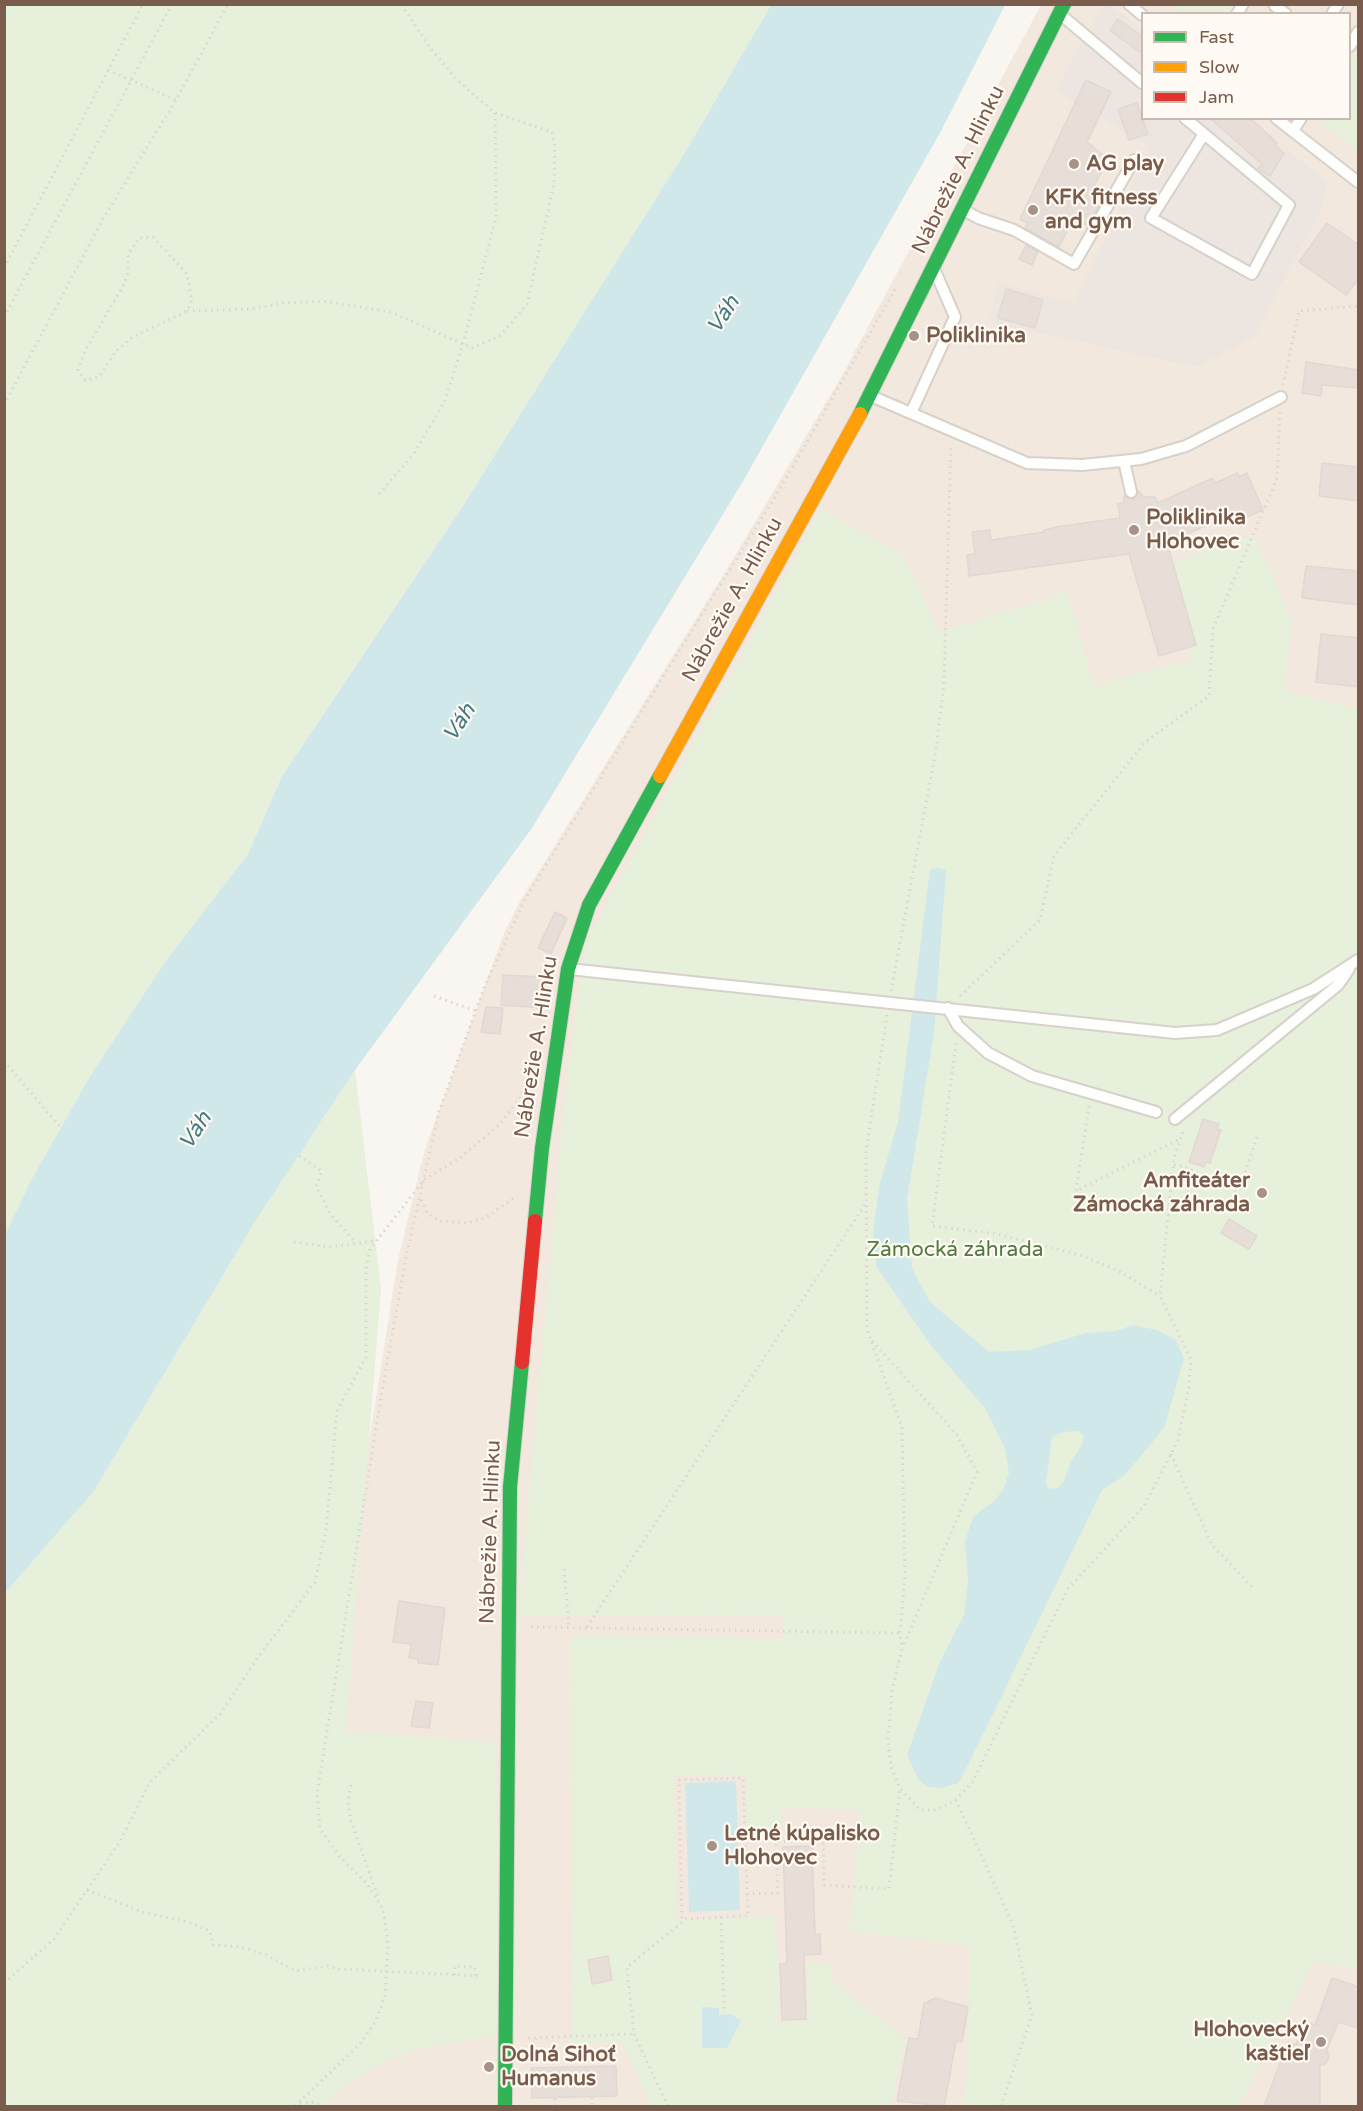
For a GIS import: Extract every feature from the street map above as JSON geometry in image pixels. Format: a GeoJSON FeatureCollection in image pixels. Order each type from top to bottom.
{"type":"FeatureCollection","features":[{"type":"Feature","properties":{"kind":"street","name":"Nábrežie A. Hlinku"},"geometry":{"type":"LineString","coordinates":[[505,2106],[510,1487],[542,1148],[568,969],[589,905],[869,395],[1062,9]]}},
{"type":"Feature","properties":{"kind":"lane"},"geometry":{"type":"LineString","coordinates":[[1129,4],[1141,13]]}},
{"type":"Feature","properties":{"kind":"lane"},"geometry":{"type":"LineString","coordinates":[[1062,9],[1141,81]]}},
{"type":"Feature","properties":{"kind":"lane"},"geometry":{"type":"LineString","coordinates":[[1187,120],[1204,134],[1289,206],[1252,274],[1151,218],[1204,134]]}},
{"type":"Feature","properties":{"kind":"lane"},"geometry":{"type":"LineString","coordinates":[[1279,120],[1359,182]]}},
{"type":"Feature","properties":{"kind":"lane"},"geometry":{"type":"LineString","coordinates":[[1293,131],[1300,120]]}},
{"type":"Feature","properties":{"kind":"lane"},"geometry":{"type":"LineString","coordinates":[[963,210],[978,218],[1014,230],[1074,264],[1134,160]]}},
{"type":"Feature","properties":{"kind":"lane"},"geometry":{"type":"LineString","coordinates":[[911,413],[956,317],[933,268]]}},
{"type":"Feature","properties":{"kind":"lane"},"geometry":{"type":"LineString","coordinates":[[869,395],[1027,463],[1082,465],[1141,459],[1186,446],[1281,397]]}},
{"type":"Feature","properties":{"kind":"lane"},"geometry":{"type":"LineString","coordinates":[[1124,461],[1131,492]]}},
{"type":"Feature","properties":{"kind":"lane"},"geometry":{"type":"LineString","coordinates":[[568,969],[889,1001],[1175,1033],[1217,1030],[1313,989],[1356,962]]}},
{"type":"Feature","properties":{"kind":"lane"},"geometry":{"type":"LineString","coordinates":[[1175,1119],[1338,985],[1356,962]]}},
{"type":"Feature","properties":{"kind":"lane"},"geometry":{"type":"LineString","coordinates":[[944,1008],[958,1026],[988,1053],[1032,1076],[1156,1112]]}},
{"type":"Feature","properties":{"kind":"path"},"geometry":{"type":"LineString","coordinates":[[4,268],[143,4]]}},
{"type":"Feature","properties":{"kind":"path"},"geometry":{"type":"LineString","coordinates":[[4,317],[172,4]]}},
{"type":"Feature","properties":{"kind":"path"},"geometry":{"type":"LineString","coordinates":[[4,405],[103,219],[176,100],[228,4]]}},
{"type":"Feature","properties":{"kind":"path"},"geometry":{"type":"LineString","coordinates":[[187,311],[192,301],[187,274],[153,237],[140,238],[128,254],[128,273],[123,286],[85,351],[78,370],[86,380],[99,377],[116,351],[133,337],[187,311],[251,309],[283,303],[323,301],[391,312],[472,348],[500,336],[527,304],[554,184],[555,147],[552,132],[495,113],[450,71],[428,45],[401,4]]}},
{"type":"Feature","properties":{"kind":"path"},"geometry":{"type":"LineString","coordinates":[[108,70],[176,100]]}},
{"type":"Feature","properties":{"kind":"path"},"geometry":{"type":"LineString","coordinates":[[379,494],[413,454],[444,403],[463,344],[496,218],[495,113]]}},
{"type":"Feature","properties":{"kind":"path"},"geometry":{"type":"LineString","coordinates":[[381,1907],[368,1885],[340,1857],[320,1829],[317,1794],[406,1257],[439,1112],[476,1011],[516,919],[538,877],[778,492],[898,283]]}},
{"type":"Feature","properties":{"kind":"path"},"geometry":{"type":"LineString","coordinates":[[944,1008],[1040,920],[1054,856],[1144,742],[1209,696],[1213,629],[1277,478],[1281,397],[1299,311],[1359,306]]}},
{"type":"Feature","properties":{"kind":"path"},"geometry":{"type":"LineString","coordinates":[[902,1649],[900,1633],[906,1577],[902,1428],[867,1329],[866,1151],[889,1001],[939,728],[944,682],[952,430]]}},
{"type":"Feature","properties":{"kind":"path"},"geometry":{"type":"LineString","coordinates":[[434,996],[476,1011]]}},
{"type":"Feature","properties":{"kind":"path"},"geometry":{"type":"LineString","coordinates":[[870,1340],[957,1435],[977,1472],[902,1649],[892,1691],[888,1740],[891,1767],[900,1788],[920,1810],[937,1810],[956,1800],[973,1781],[1067,1590],[1144,1506],[1178,1440],[1189,1386],[1191,1360],[1160,1296],[1119,1270],[1080,1255],[997,1234],[932,1226],[958,1026]]}},
{"type":"Feature","properties":{"kind":"path"},"geometry":{"type":"LineString","coordinates":[[4,1061],[61,1128]]}},
{"type":"Feature","properties":{"kind":"path"},"geometry":{"type":"LineString","coordinates":[[4,1983],[54,1939],[119,1844],[150,1782],[221,1713],[259,1656],[315,1582],[326,1529],[337,1411],[366,1357],[366,1268],[370,1249],[425,1179],[460,1158],[499,1125],[518,1101],[530,1073]]}},
{"type":"Feature","properties":{"kind":"path"},"geometry":{"type":"LineString","coordinates":[[1091,1095],[1076,1191],[1180,1139]]}},
{"type":"Feature","properties":{"kind":"path"},"geometry":{"type":"LineString","coordinates":[[1160,1296],[1174,1165],[1186,1122]]}},
{"type":"Feature","properties":{"kind":"path"},"geometry":{"type":"LineString","coordinates":[[1174,1165],[1183,1166],[1239,1191],[1257,1137]]}},
{"type":"Feature","properties":{"kind":"path"},"geometry":{"type":"LineString","coordinates":[[298,1156],[322,1171],[316,1186],[331,1215],[356,1243]]}},
{"type":"Feature","properties":{"kind":"path"},"geometry":{"type":"LineString","coordinates":[[420,1199],[427,1213],[440,1221],[467,1223],[485,1218],[519,1193]]}},
{"type":"Feature","properties":{"kind":"path"},"geometry":{"type":"LineString","coordinates":[[587,1627],[866,1202]]}},
{"type":"Feature","properties":{"kind":"path"},"geometry":{"type":"LineString","coordinates":[[294,1242],[329,1247],[376,1241]]}},
{"type":"Feature","properties":{"kind":"path"},"geometry":{"type":"LineString","coordinates":[[1171,1454],[1212,1545],[1253,1588]]}},
{"type":"Feature","properties":{"kind":"path"},"geometry":{"type":"LineString","coordinates":[[564,1569],[569,1627]]}},
{"type":"Feature","properties":{"kind":"path"},"geometry":{"type":"LineString","coordinates":[[508,1628],[587,1627],[900,1633]]}},
{"type":"Feature","properties":{"kind":"path"},"geometry":{"type":"LineString","coordinates":[[668,2106],[634,2034],[627,1967],[686,1919],[748,1916],[743,1778],[679,1780],[682,1922]]}},
{"type":"Feature","properties":{"kind":"path"},"geometry":{"type":"LineString","coordinates":[[296,2106],[360,2044],[376,2021],[385,1995],[388,1944],[381,1907],[351,1821],[348,1801],[351,1785]]}},
{"type":"Feature","properties":{"kind":"path"},"geometry":{"type":"LineString","coordinates":[[747,1894],[778,1893],[776,1842],[822,1840],[824,1885],[889,1889],[900,1788]]}},
{"type":"Feature","properties":{"kind":"path"},"geometry":{"type":"LineString","coordinates":[[956,1800],[1013,1925],[1032,2015],[1001,2106]]}},
{"type":"Feature","properties":{"kind":"path"},"geometry":{"type":"LineString","coordinates":[[87,1890],[143,1912],[210,1931],[213,1945],[241,1947],[266,1955],[296,1971],[328,1966],[386,1972],[475,1976],[475,1967],[455,1966],[455,1975]]}},
{"type":"Feature","properties":{"kind":"path"},"geometry":{"type":"LineString","coordinates":[[721,1917],[724,2009]]}},
{"type":"Feature","properties":{"kind":"path"},"geometry":{"type":"LineString","coordinates":[[536,2038],[634,2034]]}},
{"type":"Feature","properties":{"kind":"path"},"geometry":{"type":"LineString","coordinates":[[592,2097],[592,2106]]}},
{"type":"Feature","properties":{"kind":"path"},"geometry":{"type":"LineString","coordinates":[[555,2098],[555,2106]]}},
{"type":"Feature","properties":{"kind":"path"},"geometry":{"type":"LineString","coordinates":[[296,2106],[314,2102],[322,2106]]}},
{"type":"Feature","properties":{"kind":"shaded area","name":"Zámocká záhrada"},"geometry":{"type":"Polygon","coordinates":[[[1041,5],[1358,5],[1358,2106],[1063,2106],[968,2073],[963,2106],[288,2106],[330,1850],[337,1643],[398,1260],[425,1149],[503,936],[519,903],[727,569],[840,379],[1041,5]]]}},
{"type":"Feature","properties":{"kind":"shaded area"},"geometry":{"type":"Polygon","coordinates":[[[1103,5],[1111,5],[1141,28],[1141,120],[1253,120],[1327,183],[1321,212],[1255,336],[1197,367],[994,323],[990,315],[998,283],[1074,303],[1150,147],[1056,90],[1103,5]]]}},
{"type":"Feature","properties":{"kind":"green space"},"geometry":{"type":"Polygon","coordinates":[[[4,5],[771,5],[687,149],[457,515],[282,776],[248,854],[165,962],[90,1076],[30,1182],[5,1235],[4,5]]]}},
{"type":"Feature","properties":{"kind":"green space"},"geometry":{"type":"Polygon","coordinates":[[[1170,5],[1243,5],[1238,12],[1180,12],[1170,5]]]}},
{"type":"Feature","properties":{"kind":"green space"},"geometry":{"type":"Polygon","coordinates":[[[1358,49],[1358,153],[1318,120],[1351,120],[1351,61],[1358,49]]]}},
{"type":"Feature","properties":{"kind":"green space","name":"Zámocká záhrada"},"geometry":{"type":"Polygon","coordinates":[[[821,509],[904,555],[939,633],[1067,592],[1094,686],[1192,658],[1174,562],[1255,535],[1292,622],[1284,689],[1358,710],[1358,1968],[1314,1962],[1239,2106],[963,2106],[968,2072],[969,1946],[849,1931],[860,1809],[782,1808],[781,1840],[747,1841],[745,1775],[674,1776],[677,1920],[776,1916],[779,2023],[809,2021],[807,1964],[832,1963],[832,1981],[906,2039],[891,2106],[651,2106],[622,2042],[572,2046],[570,1635],[784,1639],[784,1615],[518,1616],[564,1106],[585,944],[821,509]]]}},
{"type":"Feature","properties":{"kind":"green space"},"geometry":{"type":"Polygon","coordinates":[[[355,1070],[381,1289],[346,1731],[483,1741],[490,1743],[496,1749],[500,2035],[422,2048],[389,2059],[352,2081],[321,2106],[5,2106],[5,1593],[94,1491],[256,1220],[355,1070]]]}},
{"type":"Feature","properties":{"kind":"water","name":"Váh"},"geometry":{"type":"Polygon","coordinates":[[[771,5],[1005,5],[941,131],[742,483],[532,828],[355,1070],[256,1220],[94,1491],[5,1593],[5,1235],[30,1182],[90,1076],[165,962],[248,854],[282,776],[457,515],[687,149],[771,5]]]}},
{"type":"Feature","properties":{"kind":"water"},"geometry":{"type":"Polygon","coordinates":[[[938,868],[946,870],[934,1033],[907,1199],[912,1269],[930,1302],[989,1352],[1029,1350],[1086,1333],[1116,1331],[1133,1325],[1157,1330],[1176,1340],[1184,1359],[1164,1428],[1124,1476],[1102,1490],[968,1765],[958,1783],[942,1788],[928,1787],[918,1779],[907,1755],[940,1662],[964,1615],[968,1581],[965,1541],[973,1517],[994,1501],[1003,1490],[1009,1473],[1005,1448],[985,1408],[932,1347],[876,1266],[873,1229],[880,1183],[898,1122],[930,870],[938,868]],[[1078,1431],[1064,1432],[1052,1437],[1047,1487],[1058,1488],[1064,1481],[1084,1436],[1078,1431]]]}},
{"type":"Feature","properties":{"kind":"water","name":"Letné kúpalisko Hlohovec"},"geometry":{"type":"Polygon","coordinates":[[[736,1781],[740,1910],[689,1912],[685,1783],[736,1781]]]}},
{"type":"Feature","properties":{"kind":"water"},"geometry":{"type":"Polygon","coordinates":[[[702,2007],[719,2008],[719,2015],[731,2014],[741,2021],[727,2048],[702,2048],[702,2007]]]}},
{"type":"Feature","properties":{"kind":"building"},"geometry":{"type":"Polygon","coordinates":[[[1118,19],[1141,36],[1141,53],[1110,31],[1118,19]]]}},
{"type":"Feature","properties":{"kind":"building","name":"AG play"},"geometry":{"type":"Polygon","coordinates":[[[1086,80],[1111,92],[1087,142],[1108,159],[1091,192],[1103,199],[1088,226],[1074,218],[1059,247],[1025,228],[1028,223],[1020,219],[1086,80]]]}},
{"type":"Feature","properties":{"kind":"building"},"geometry":{"type":"Polygon","coordinates":[[[1137,103],[1141,120],[1143,120],[1148,134],[1129,140],[1118,109],[1137,103]]]}},
{"type":"Feature","properties":{"kind":"building"},"geometry":{"type":"Polygon","coordinates":[[[1212,120],[1252,120],[1277,143],[1275,145],[1284,153],[1270,176],[1258,169],[1262,164],[1212,120]]]}},
{"type":"Feature","properties":{"kind":"building"},"geometry":{"type":"Polygon","coordinates":[[[1327,223],[1359,245],[1359,278],[1346,295],[1299,262],[1327,223]]]}},
{"type":"Feature","properties":{"kind":"building"},"geometry":{"type":"Polygon","coordinates":[[[1026,245],[1038,252],[1032,265],[1019,259],[1026,245]]]}},
{"type":"Feature","properties":{"kind":"building"},"geometry":{"type":"Polygon","coordinates":[[[1006,289],[1043,300],[1035,328],[998,318],[1006,289]]]}},
{"type":"Feature","properties":{"kind":"building"},"geometry":{"type":"Polygon","coordinates":[[[1306,362],[1359,370],[1359,388],[1322,385],[1321,396],[1302,393],[1306,362]]]}},
{"type":"Feature","properties":{"kind":"building"},"geometry":{"type":"Polygon","coordinates":[[[1322,463],[1359,467],[1359,501],[1319,496],[1322,463]]]}},
{"type":"Feature","properties":{"kind":"building"},"geometry":{"type":"Polygon","coordinates":[[[1238,473],[1239,477],[1247,473],[1263,510],[1240,520],[1237,512],[1167,543],[1196,645],[1159,656],[1129,554],[969,576],[967,555],[975,554],[972,532],[990,530],[991,540],[1044,532],[1044,530],[1056,527],[1120,518],[1118,504],[1124,503],[1124,496],[1133,499],[1139,491],[1143,497],[1155,497],[1158,503],[1213,478],[1215,483],[1238,473]]]}},
{"type":"Feature","properties":{"kind":"building"},"geometry":{"type":"Polygon","coordinates":[[[1306,566],[1359,571],[1359,605],[1302,598],[1306,566]]]}},
{"type":"Feature","properties":{"kind":"building"},"geometry":{"type":"Polygon","coordinates":[[[1321,634],[1359,638],[1359,687],[1316,682],[1321,634]]]}},
{"type":"Feature","properties":{"kind":"building"},"geometry":{"type":"Polygon","coordinates":[[[555,912],[567,918],[551,954],[538,948],[555,912]]]}},
{"type":"Feature","properties":{"kind":"building"},"geometry":{"type":"Polygon","coordinates":[[[503,975],[544,977],[543,1008],[501,1005],[503,975]]]}},
{"type":"Feature","properties":{"kind":"building"},"geometry":{"type":"Polygon","coordinates":[[[486,1007],[503,1008],[500,1034],[481,1032],[486,1007]]]}},
{"type":"Feature","properties":{"kind":"building"},"geometry":{"type":"Polygon","coordinates":[[[1203,1119],[1219,1124],[1217,1129],[1221,1130],[1210,1163],[1206,1162],[1204,1167],[1189,1162],[1203,1119]]]}},
{"type":"Feature","properties":{"kind":"building"},"geometry":{"type":"Polygon","coordinates":[[[1229,1219],[1257,1236],[1249,1249],[1221,1233],[1229,1219]]]}},
{"type":"Feature","properties":{"kind":"building"},"geometry":{"type":"Polygon","coordinates":[[[399,1601],[445,1608],[438,1665],[418,1663],[418,1659],[409,1658],[411,1644],[393,1642],[399,1601]]]}},
{"type":"Feature","properties":{"kind":"building"},"geometry":{"type":"Polygon","coordinates":[[[416,1701],[433,1703],[429,1728],[411,1726],[416,1701]]]}},
{"type":"Feature","properties":{"kind":"building"},"geometry":{"type":"Polygon","coordinates":[[[812,1846],[815,1934],[820,1934],[821,1954],[804,1955],[806,2019],[782,2020],[780,1964],[787,1963],[783,1847],[812,1846]]]}},
{"type":"Feature","properties":{"kind":"building"},"geometry":{"type":"Polygon","coordinates":[[[608,1956],[612,1980],[592,1984],[588,1960],[608,1956]]]}},
{"type":"Feature","properties":{"kind":"building","name":"Hlohovecký kaštieľ"},"geometry":{"type":"Polygon","coordinates":[[[1332,1978],[1359,1987],[1359,2028],[1338,2022],[1327,2050],[1329,2058],[1324,2065],[1320,2065],[1320,2106],[1264,2106],[1288,2042],[1296,2045],[1297,2041],[1302,2043],[1310,2023],[1315,2025],[1332,1978]]]}},
{"type":"Feature","properties":{"kind":"building"},"geometry":{"type":"Polygon","coordinates":[[[935,1998],[968,2007],[962,2042],[956,2041],[944,2106],[897,2101],[909,2038],[918,2039],[924,2004],[935,1998]]]}},
{"type":"Feature","properties":{"kind":"building"},"geometry":{"type":"Polygon","coordinates":[[[616,2066],[617,2096],[532,2098],[531,2068],[616,2066]]]}},
{"type":"Feature","properties":{"kind":"traffic: fast"},"geometry":{"type":"LineString","coordinates":[[860,414],[1064,4]]}},
{"type":"Feature","properties":{"kind":"traffic: fast"},"geometry":{"type":"LineString","coordinates":[[535,1221],[542,1148],[568,969],[589,905],[660,776]]}},
{"type":"Feature","properties":{"kind":"traffic: fast"},"geometry":{"type":"LineString","coordinates":[[505,2106],[510,1487],[522,1362]]}},
{"type":"Feature","properties":{"kind":"traffic: slow"},"geometry":{"type":"LineString","coordinates":[[660,776],[860,414]]}},
{"type":"Feature","properties":{"kind":"traffic: jam"},"geometry":{"type":"LineString","coordinates":[[522,1362],[535,1221]]}},
{"type":"Feature","properties":{"kind":"place","name":"AG play"},"geometry":{"type":"Point","coordinates":[1074,164]}},
{"type":"Feature","properties":{"kind":"place","name":"KFK fitness and gym"},"geometry":{"type":"Point","coordinates":[1033,210]}},
{"type":"Feature","properties":{"kind":"place","name":"Poliklinika"},"geometry":{"type":"Point","coordinates":[914,336]}},
{"type":"Feature","properties":{"kind":"place","name":"Poliklinika Hlohovec"},"geometry":{"type":"Point","coordinates":[1134,530]}},
{"type":"Feature","properties":{"kind":"place","name":"Amfiteáter Zámocká záhrada"},"geometry":{"type":"Point","coordinates":[1262,1193]}},
{"type":"Feature","properties":{"kind":"place","name":"Letné kúpalisko Hlohovec"},"geometry":{"type":"Point","coordinates":[712,1846]}},
{"type":"Feature","properties":{"kind":"place","name":"Hlohovecký kaštieľ"},"geometry":{"type":"Point","coordinates":[1321,2042]}},
{"type":"Feature","properties":{"kind":"place","name":"Dolná Sihoť Humanus"},"geometry":{"type":"Point","coordinates":[489,2067]}}]}
